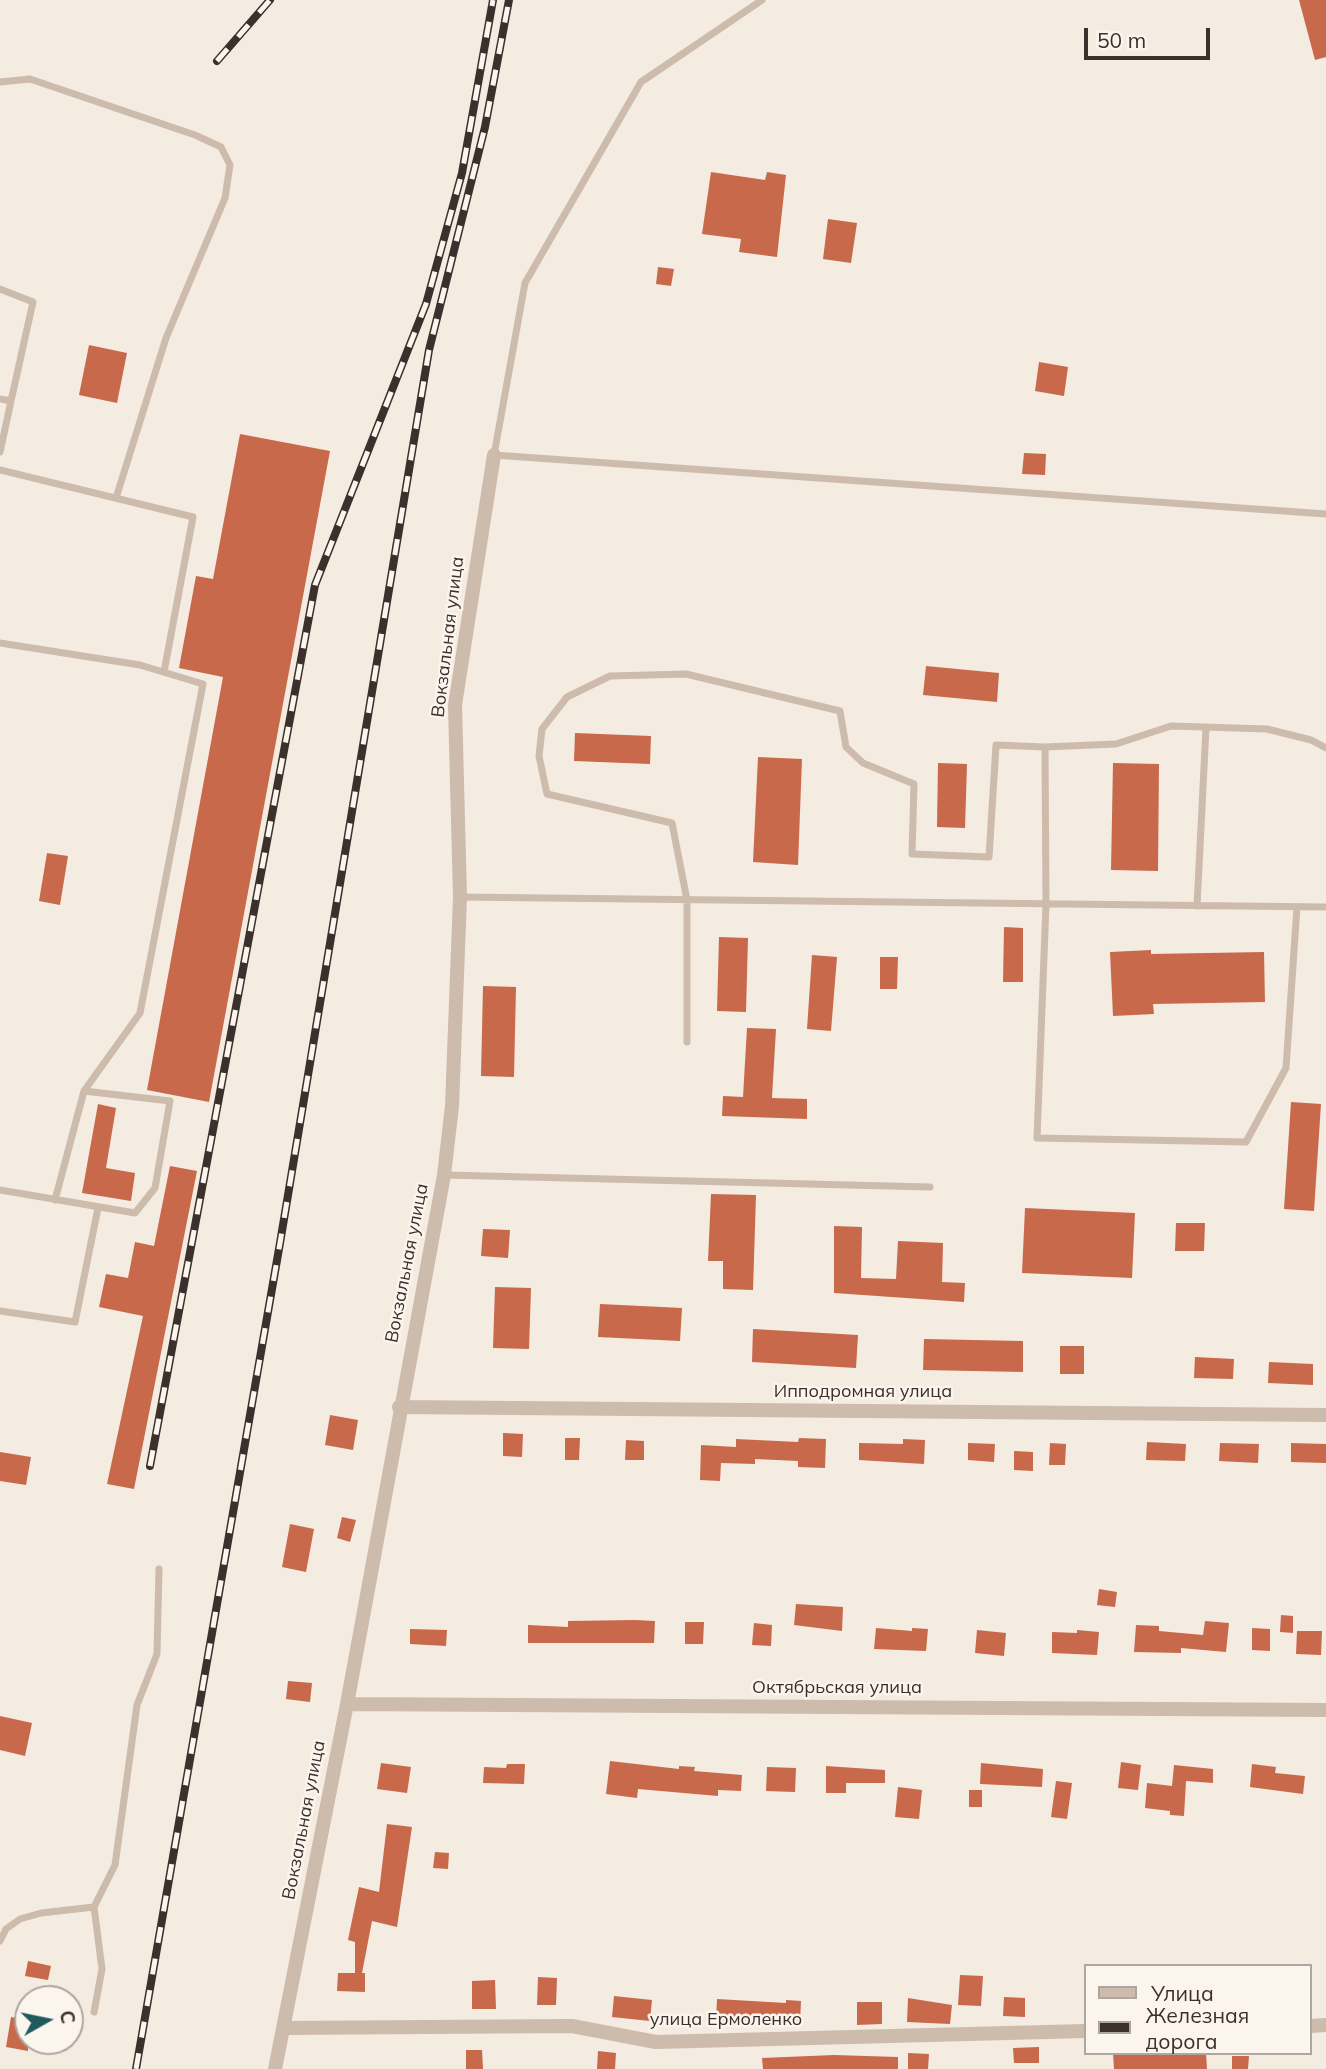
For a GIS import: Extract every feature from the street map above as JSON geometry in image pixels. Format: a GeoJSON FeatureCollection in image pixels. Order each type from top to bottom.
{"type":"FeatureCollection","features":[{"type":"Feature","properties":{"kind":"street","name":"Вокзальная улица"},"geometry":{"type":"LineString","coordinates":[[275,2069],[347,1704],[399,1407],[444,1175],[452,1106],[460,897],[456,705],[494,455]]}},
{"type":"Feature","properties":{"kind":"street","name":"Ипподромная улица"},"geometry":{"type":"LineString","coordinates":[[399,1407],[1326,1415]]}},
{"type":"Feature","properties":{"kind":"street","name":"Октябрьская улица"},"geometry":{"type":"LineString","coordinates":[[347,1704],[1326,1710]]}},
{"type":"Feature","properties":{"kind":"street","name":"улица Ермоленко"},"geometry":{"type":"LineString","coordinates":[[283,2028],[572,2026],[656,2042],[1084,2031]]}},
{"type":"Feature","properties":{"kind":"lane"},"geometry":{"type":"LineString","coordinates":[[762,0],[641,82],[525,283],[494,455],[1326,514]]}},
{"type":"Feature","properties":{"kind":"lane"},"geometry":{"type":"LineString","coordinates":[[0,82],[30,79],[195,135],[221,147],[230,165],[225,198],[166,338],[116,498]]}},
{"type":"Feature","properties":{"kind":"lane"},"geometry":{"type":"LineString","coordinates":[[0,289],[33,302],[0,452]]}},
{"type":"Feature","properties":{"kind":"lane"},"geometry":{"type":"LineString","coordinates":[[0,399],[11,401]]}},
{"type":"Feature","properties":{"kind":"lane"},"geometry":{"type":"LineString","coordinates":[[0,470],[193,517],[164,672]]}},
{"type":"Feature","properties":{"kind":"lane"},"geometry":{"type":"LineString","coordinates":[[0,643],[140,665],[203,684],[140,1013],[84,1091],[55,1200]]}},
{"type":"Feature","properties":{"kind":"lane"},"geometry":{"type":"LineString","coordinates":[[687,1042],[687,900],[672,823],[547,794],[539,757],[542,729],[567,697],[610,676],[686,674],[840,711],[846,747],[863,763],[914,784],[912,854],[989,857],[996,745],[1045,747],[1116,744],[1171,726],[1267,729],[1311,740],[1326,748]]}},
{"type":"Feature","properties":{"kind":"lane"},"geometry":{"type":"LineString","coordinates":[[1197,906],[1206,728]]}},
{"type":"Feature","properties":{"kind":"lane"},"geometry":{"type":"LineString","coordinates":[[1045,747],[1046,904],[1037,1138],[1246,1142],[1286,1068],[1297,907]]}},
{"type":"Feature","properties":{"kind":"lane"},"geometry":{"type":"LineString","coordinates":[[460,897],[1326,907]]}},
{"type":"Feature","properties":{"kind":"lane"},"geometry":{"type":"LineString","coordinates":[[0,1190],[135,1213],[155,1188],[170,1101],[84,1091]]}},
{"type":"Feature","properties":{"kind":"lane"},"geometry":{"type":"LineString","coordinates":[[444,1175],[930,1188]]}},
{"type":"Feature","properties":{"kind":"lane"},"geometry":{"type":"LineString","coordinates":[[0,1311],[75,1322],[98,1208]]}},
{"type":"Feature","properties":{"kind":"lane"},"geometry":{"type":"LineString","coordinates":[[94,2012],[102,1969],[94,1907],[115,1865],[137,1705],[157,1654],[159,1569]]}},
{"type":"Feature","properties":{"kind":"lane"},"geometry":{"type":"LineString","coordinates":[[0,1941],[6,1929],[20,1919],[41,1913],[94,1907]]}},
{"type":"Feature","properties":{"kind":"building"},"geometry":{"type":"Polygon","coordinates":[[[1299,0],[1326,0],[1326,57],[1315,60],[1299,0]]]}},
{"type":"Feature","properties":{"kind":"building"},"geometry":{"type":"Polygon","coordinates":[[[711,172],[765,180],[767,172],[786,175],[777,257],[739,252],[741,239],[702,234],[711,172]]]}},
{"type":"Feature","properties":{"kind":"building"},"geometry":{"type":"Polygon","coordinates":[[[828,219],[857,223],[851,263],[823,259],[828,219]]]}},
{"type":"Feature","properties":{"kind":"building"},"geometry":{"type":"Polygon","coordinates":[[[658,267],[674,269],[671,286],[656,284],[658,267]]]}},
{"type":"Feature","properties":{"kind":"building"},"geometry":{"type":"Polygon","coordinates":[[[89,345],[127,353],[117,403],[79,395],[89,345]]]}},
{"type":"Feature","properties":{"kind":"building"},"geometry":{"type":"Polygon","coordinates":[[[1039,362],[1068,367],[1064,396],[1035,391],[1039,362]]]}},
{"type":"Feature","properties":{"kind":"building"},"geometry":{"type":"Polygon","coordinates":[[[240,434],[330,451],[209,1102],[147,1090],[223,677],[179,668],[196,576],[213,579],[240,434]]]}},
{"type":"Feature","properties":{"kind":"building"},"geometry":{"type":"Polygon","coordinates":[[[1024,453],[1046,454],[1045,475],[1022,474],[1024,453]]]}},
{"type":"Feature","properties":{"kind":"building"},"geometry":{"type":"Polygon","coordinates":[[[926,666],[999,673],[997,702],[923,695],[926,666]]]}},
{"type":"Feature","properties":{"kind":"building"},"geometry":{"type":"Polygon","coordinates":[[[575,733],[651,736],[650,764],[574,761],[575,733]]]}},
{"type":"Feature","properties":{"kind":"building"},"geometry":{"type":"Polygon","coordinates":[[[758,757],[802,759],[798,865],[753,862],[758,757]]]}},
{"type":"Feature","properties":{"kind":"building"},"geometry":{"type":"Polygon","coordinates":[[[938,763],[967,764],[965,828],[937,827],[938,763]]]}},
{"type":"Feature","properties":{"kind":"building"},"geometry":{"type":"Polygon","coordinates":[[[1113,763],[1159,764],[1158,871],[1111,870],[1113,763]]]}},
{"type":"Feature","properties":{"kind":"building"},"geometry":{"type":"Polygon","coordinates":[[[47,853],[68,856],[60,905],[39,901],[47,853]]]}},
{"type":"Feature","properties":{"kind":"building"},"geometry":{"type":"Polygon","coordinates":[[[1004,927],[1023,928],[1023,982],[1003,982],[1004,927]]]}},
{"type":"Feature","properties":{"kind":"building"},"geometry":{"type":"Polygon","coordinates":[[[719,937],[748,938],[746,1012],[717,1011],[719,937]]]}},
{"type":"Feature","properties":{"kind":"building"},"geometry":{"type":"Polygon","coordinates":[[[1151,950],[1151,954],[1264,952],[1265,1002],[1153,1004],[1154,1014],[1113,1016],[1110,952],[1151,950]]]}},
{"type":"Feature","properties":{"kind":"building"},"geometry":{"type":"Polygon","coordinates":[[[812,955],[837,957],[831,1031],[807,1029],[812,955]]]}},
{"type":"Feature","properties":{"kind":"building"},"geometry":{"type":"Polygon","coordinates":[[[880,957],[898,957],[897,989],[880,989],[880,957]]]}},
{"type":"Feature","properties":{"kind":"building"},"geometry":{"type":"Polygon","coordinates":[[[483,986],[516,987],[514,1077],[481,1076],[483,986]]]}},
{"type":"Feature","properties":{"kind":"building"},"geometry":{"type":"Polygon","coordinates":[[[747,1028],[776,1029],[772,1098],[807,1099],[807,1119],[722,1116],[723,1096],[743,1097],[747,1028]]]}},
{"type":"Feature","properties":{"kind":"building"},"geometry":{"type":"Polygon","coordinates":[[[1291,1102],[1321,1104],[1314,1211],[1284,1209],[1291,1102]]]}},
{"type":"Feature","properties":{"kind":"building"},"geometry":{"type":"Polygon","coordinates":[[[98,1104],[116,1108],[106,1168],[135,1173],[131,1201],[82,1193],[98,1104]]]}},
{"type":"Feature","properties":{"kind":"building"},"geometry":{"type":"Polygon","coordinates":[[[170,1166],[197,1171],[134,1489],[107,1484],[143,1316],[99,1307],[106,1274],[128,1278],[135,1242],[154,1246],[170,1166]]]}},
{"type":"Feature","properties":{"kind":"building"},"geometry":{"type":"Polygon","coordinates":[[[711,1194],[756,1195],[753,1290],[723,1289],[723,1261],[708,1261],[711,1194]]]}},
{"type":"Feature","properties":{"kind":"building"},"geometry":{"type":"Polygon","coordinates":[[[1025,1208],[1135,1213],[1132,1278],[1022,1273],[1025,1208]]]}},
{"type":"Feature","properties":{"kind":"building"},"geometry":{"type":"Polygon","coordinates":[[[1176,1223],[1205,1223],[1204,1251],[1175,1251],[1176,1223]]]}},
{"type":"Feature","properties":{"kind":"building"},"geometry":{"type":"Polygon","coordinates":[[[834,1226],[862,1227],[861,1278],[896,1279],[898,1241],[943,1243],[942,1282],[965,1283],[964,1302],[834,1293],[834,1226]]]}},
{"type":"Feature","properties":{"kind":"building"},"geometry":{"type":"Polygon","coordinates":[[[483,1229],[510,1230],[508,1258],[481,1256],[483,1229]]]}},
{"type":"Feature","properties":{"kind":"building"},"geometry":{"type":"Polygon","coordinates":[[[495,1287],[531,1288],[529,1349],[493,1348],[495,1287]]]}},
{"type":"Feature","properties":{"kind":"building"},"geometry":{"type":"Polygon","coordinates":[[[600,1304],[682,1308],[680,1341],[598,1337],[600,1304]]]}},
{"type":"Feature","properties":{"kind":"building"},"geometry":{"type":"Polygon","coordinates":[[[753,1329],[858,1335],[856,1368],[752,1362],[753,1329]]]}},
{"type":"Feature","properties":{"kind":"building"},"geometry":{"type":"Polygon","coordinates":[[[924,1339],[1023,1341],[1023,1372],[923,1370],[924,1339]]]}},
{"type":"Feature","properties":{"kind":"building"},"geometry":{"type":"Polygon","coordinates":[[[1060,1346],[1084,1346],[1084,1374],[1060,1374],[1060,1346]]]}},
{"type":"Feature","properties":{"kind":"building"},"geometry":{"type":"Polygon","coordinates":[[[1195,1357],[1234,1359],[1233,1379],[1194,1378],[1195,1357]]]}},
{"type":"Feature","properties":{"kind":"building"},"geometry":{"type":"Polygon","coordinates":[[[1269,1362],[1313,1364],[1313,1385],[1268,1383],[1269,1362]]]}},
{"type":"Feature","properties":{"kind":"building"},"geometry":{"type":"Polygon","coordinates":[[[330,1415],[358,1420],[353,1450],[325,1445],[330,1415]]]}},
{"type":"Feature","properties":{"kind":"building"},"geometry":{"type":"Polygon","coordinates":[[[503,1433],[523,1434],[522,1457],[503,1456],[503,1433]]]}},
{"type":"Feature","properties":{"kind":"building"},"geometry":{"type":"Polygon","coordinates":[[[565,1438],[580,1438],[579,1460],[565,1460],[565,1438]]]}},
{"type":"Feature","properties":{"kind":"building"},"geometry":{"type":"Polygon","coordinates":[[[799,1438],[826,1439],[825,1468],[798,1467],[798,1461],[755,1459],[755,1464],[721,1463],[720,1481],[700,1480],[701,1445],[736,1447],[736,1439],[798,1442],[799,1438]]]}},
{"type":"Feature","properties":{"kind":"building"},"geometry":{"type":"Polygon","coordinates":[[[903,1439],[925,1440],[924,1464],[859,1460],[859,1443],[903,1444],[903,1439]]]}},
{"type":"Feature","properties":{"kind":"building"},"geometry":{"type":"Polygon","coordinates":[[[626,1440],[644,1441],[644,1460],[625,1460],[626,1440]]]}},
{"type":"Feature","properties":{"kind":"building"},"geometry":{"type":"Polygon","coordinates":[[[1147,1442],[1186,1444],[1185,1461],[1146,1460],[1147,1442]]]}},
{"type":"Feature","properties":{"kind":"building"},"geometry":{"type":"Polygon","coordinates":[[[968,1443],[995,1444],[994,1462],[968,1460],[968,1443]]]}},
{"type":"Feature","properties":{"kind":"building"},"geometry":{"type":"Polygon","coordinates":[[[1050,1443],[1066,1444],[1065,1465],[1049,1465],[1050,1443]]]}},
{"type":"Feature","properties":{"kind":"building"},"geometry":{"type":"Polygon","coordinates":[[[1220,1443],[1259,1444],[1258,1463],[1219,1461],[1220,1443]]]}},
{"type":"Feature","properties":{"kind":"building"},"geometry":{"type":"Polygon","coordinates":[[[1291,1443],[1326,1444],[1326,1463],[1291,1462],[1291,1443]]]}},
{"type":"Feature","properties":{"kind":"building"},"geometry":{"type":"Polygon","coordinates":[[[1014,1451],[1033,1452],[1033,1471],[1014,1470],[1014,1451]]]}},
{"type":"Feature","properties":{"kind":"building"},"geometry":{"type":"Polygon","coordinates":[[[0,1452],[31,1457],[26,1485],[0,1481],[0,1452]]]}},
{"type":"Feature","properties":{"kind":"building"},"geometry":{"type":"Polygon","coordinates":[[[342,1517],[356,1520],[350,1542],[337,1538],[342,1517]]]}},
{"type":"Feature","properties":{"kind":"building"},"geometry":{"type":"Polygon","coordinates":[[[290,1524],[314,1529],[306,1572],[282,1567],[290,1524]]]}},
{"type":"Feature","properties":{"kind":"building"},"geometry":{"type":"Polygon","coordinates":[[[1099,1589],[1117,1592],[1115,1607],[1097,1605],[1099,1589]]]}},
{"type":"Feature","properties":{"kind":"building"},"geometry":{"type":"Polygon","coordinates":[[[796,1604],[843,1607],[842,1631],[794,1625],[796,1604]]]}},
{"type":"Feature","properties":{"kind":"building"},"geometry":{"type":"Polygon","coordinates":[[[1281,1615],[1293,1616],[1293,1633],[1280,1632],[1281,1615]]]}},
{"type":"Feature","properties":{"kind":"building"},"geometry":{"type":"Polygon","coordinates":[[[568,1621],[655,1621],[654,1643],[528,1643],[528,1625],[568,1627],[568,1621]]]}},
{"type":"Feature","properties":{"kind":"building"},"geometry":{"type":"Polygon","coordinates":[[[1205,1621],[1229,1623],[1226,1652],[1181,1648],[1181,1653],[1134,1652],[1136,1625],[1159,1626],[1159,1631],[1203,1635],[1205,1621]]]}},
{"type":"Feature","properties":{"kind":"building"},"geometry":{"type":"Polygon","coordinates":[[[685,1622],[704,1622],[703,1644],[685,1644],[685,1622]]]}},
{"type":"Feature","properties":{"kind":"building"},"geometry":{"type":"Polygon","coordinates":[[[754,1623],[772,1625],[771,1646],[752,1645],[754,1623]]]}},
{"type":"Feature","properties":{"kind":"building"},"geometry":{"type":"Polygon","coordinates":[[[876,1628],[912,1631],[912,1628],[928,1629],[926,1651],[874,1649],[876,1628]]]}},
{"type":"Feature","properties":{"kind":"building"},"geometry":{"type":"Polygon","coordinates":[[[1252,1628],[1270,1629],[1270,1651],[1252,1650],[1252,1628]]]}},
{"type":"Feature","properties":{"kind":"building"},"geometry":{"type":"Polygon","coordinates":[[[410,1629],[447,1630],[446,1646],[410,1644],[410,1629]]]}},
{"type":"Feature","properties":{"kind":"building"},"geometry":{"type":"Polygon","coordinates":[[[977,1630],[1006,1633],[1004,1656],[975,1653],[977,1630]]]}},
{"type":"Feature","properties":{"kind":"building"},"geometry":{"type":"Polygon","coordinates":[[[1077,1630],[1099,1632],[1097,1655],[1052,1653],[1052,1632],[1077,1633],[1077,1630]]]}},
{"type":"Feature","properties":{"kind":"building"},"geometry":{"type":"Polygon","coordinates":[[[1297,1631],[1322,1631],[1321,1655],[1296,1654],[1297,1631]]]}},
{"type":"Feature","properties":{"kind":"building"},"geometry":{"type":"Polygon","coordinates":[[[288,1681],[312,1683],[310,1702],[286,1699],[288,1681]]]}},
{"type":"Feature","properties":{"kind":"building"},"geometry":{"type":"Polygon","coordinates":[[[0,1716],[32,1723],[25,1756],[0,1750],[0,1716]]]}},
{"type":"Feature","properties":{"kind":"building"},"geometry":{"type":"Polygon","coordinates":[[[610,1761],[679,1769],[679,1766],[695,1767],[694,1771],[742,1775],[741,1791],[718,1790],[718,1796],[638,1789],[637,1798],[606,1794],[610,1761]]]}},
{"type":"Feature","properties":{"kind":"building"},"geometry":{"type":"Polygon","coordinates":[[[1121,1762],[1141,1765],[1138,1790],[1118,1788],[1121,1762]]]}},
{"type":"Feature","properties":{"kind":"building"},"geometry":{"type":"Polygon","coordinates":[[[381,1763],[411,1767],[407,1793],[377,1789],[381,1763]]]}},
{"type":"Feature","properties":{"kind":"building"},"geometry":{"type":"Polygon","coordinates":[[[981,1763],[1043,1769],[1042,1787],[980,1784],[981,1763]]]}},
{"type":"Feature","properties":{"kind":"building"},"geometry":{"type":"Polygon","coordinates":[[[507,1764],[525,1764],[524,1784],[483,1783],[484,1767],[506,1768],[507,1764]]]}},
{"type":"Feature","properties":{"kind":"building"},"geometry":{"type":"Polygon","coordinates":[[[1252,1764],[1276,1767],[1275,1773],[1305,1776],[1303,1794],[1250,1787],[1252,1764]]]}},
{"type":"Feature","properties":{"kind":"building"},"geometry":{"type":"Polygon","coordinates":[[[1174,1765],[1213,1769],[1213,1783],[1186,1781],[1184,1816],[1145,1808],[1147,1783],[1172,1786],[1174,1765]]]}},
{"type":"Feature","properties":{"kind":"building"},"geometry":{"type":"Polygon","coordinates":[[[826,1766],[885,1770],[885,1783],[846,1783],[846,1793],[826,1793],[826,1766]]]}},
{"type":"Feature","properties":{"kind":"building"},"geometry":{"type":"Polygon","coordinates":[[[767,1767],[796,1768],[795,1792],[766,1791],[767,1767]]]}},
{"type":"Feature","properties":{"kind":"building"},"geometry":{"type":"Polygon","coordinates":[[[1056,1781],[1072,1783],[1067,1819],[1051,1817],[1056,1781]]]}},
{"type":"Feature","properties":{"kind":"building"},"geometry":{"type":"Polygon","coordinates":[[[898,1787],[922,1790],[919,1819],[895,1817],[898,1787]]]}},
{"type":"Feature","properties":{"kind":"building"},"geometry":{"type":"Polygon","coordinates":[[[969,1790],[982,1790],[982,1807],[969,1807],[969,1790]]]}},
{"type":"Feature","properties":{"kind":"building"},"geometry":{"type":"Polygon","coordinates":[[[387,1824],[412,1827],[397,1927],[372,1921],[362,1973],[365,1973],[365,1992],[337,1991],[338,1973],[355,1973],[355,1942],[348,1940],[359,1887],[379,1892],[387,1824]]]}},
{"type":"Feature","properties":{"kind":"building"},"geometry":{"type":"Polygon","coordinates":[[[435,1852],[449,1853],[448,1869],[433,1868],[435,1852]]]}},
{"type":"Feature","properties":{"kind":"building"},"geometry":{"type":"Polygon","coordinates":[[[28,1961],[51,1966],[48,1980],[25,1976],[28,1961]]]}},
{"type":"Feature","properties":{"kind":"building"},"geometry":{"type":"Polygon","coordinates":[[[960,1975],[983,1976],[981,2006],[958,2005],[960,1975]]]}},
{"type":"Feature","properties":{"kind":"building"},"geometry":{"type":"Polygon","coordinates":[[[538,1977],[557,1978],[556,2005],[537,2005],[538,1977]]]}},
{"type":"Feature","properties":{"kind":"building"},"geometry":{"type":"Polygon","coordinates":[[[495,1980],[496,2009],[472,2009],[472,1981],[495,1980]]]}},
{"type":"Feature","properties":{"kind":"building"},"geometry":{"type":"Polygon","coordinates":[[[614,1996],[652,2000],[650,2021],[612,2017],[614,1996]]]}},
{"type":"Feature","properties":{"kind":"building"},"geometry":{"type":"Polygon","coordinates":[[[1004,1997],[1025,1998],[1025,2017],[1003,2016],[1004,1997]]]}},
{"type":"Feature","properties":{"kind":"building"},"geometry":{"type":"Polygon","coordinates":[[[908,1998],[952,2005],[950,2024],[907,2022],[908,1998]]]}},
{"type":"Feature","properties":{"kind":"building"},"geometry":{"type":"Polygon","coordinates":[[[717,1999],[786,2003],[786,2000],[801,2001],[800,2023],[716,2020],[717,1999]]]}},
{"type":"Feature","properties":{"kind":"building"},"geometry":{"type":"Polygon","coordinates":[[[857,2002],[882,2002],[882,2024],[857,2025],[857,2002]]]}},
{"type":"Feature","properties":{"kind":"building"},"geometry":{"type":"Polygon","coordinates":[[[11,2017],[14,2018],[14,2048],[6,2047],[11,2017]]]}},
{"type":"Feature","properties":{"kind":"building"},"geometry":{"type":"Polygon","coordinates":[[[1039,2047],[1039,2063],[1014,2063],[1013,2048],[1039,2047]]]}},
{"type":"Feature","properties":{"kind":"building"},"geometry":{"type":"Polygon","coordinates":[[[466,2050],[482,2050],[483,2069],[466,2069],[466,2050]]]}},
{"type":"Feature","properties":{"kind":"building"},"geometry":{"type":"Polygon","coordinates":[[[598,2051],[616,2053],[615,2069],[597,2069],[598,2051]]]}},
{"type":"Feature","properties":{"kind":"building"},"geometry":{"type":"Polygon","coordinates":[[[908,2053],[929,2054],[928,2069],[908,2069],[908,2053]]]}},
{"type":"Feature","properties":{"kind":"building"},"geometry":{"type":"Polygon","coordinates":[[[834,2055],[898,2057],[898,2069],[763,2069],[762,2058],[834,2055]]]}},
{"type":"Feature","properties":{"kind":"building"},"geometry":{"type":"Polygon","coordinates":[[[1113,2055],[1206,2055],[1207,2069],[1114,2069],[1113,2055]]]}},
{"type":"Feature","properties":{"kind":"building"},"geometry":{"type":"Polygon","coordinates":[[[1232,2056],[1249,2056],[1248,2069],[1232,2069],[1232,2056]]]}},
{"type":"Feature","properties":{"kind":"railway"},"geometry":{"type":"LineString","coordinates":[[217,61],[270,0]]}},
{"type":"Feature","properties":{"kind":"railway"},"geometry":{"type":"LineString","coordinates":[[150,1466],[315,585],[426,304],[462,173],[493,0]]}},
{"type":"Feature","properties":{"kind":"railway"},"geometry":{"type":"LineString","coordinates":[[136,2069],[280,1243],[429,350],[485,127],[509,0]]}}]}
